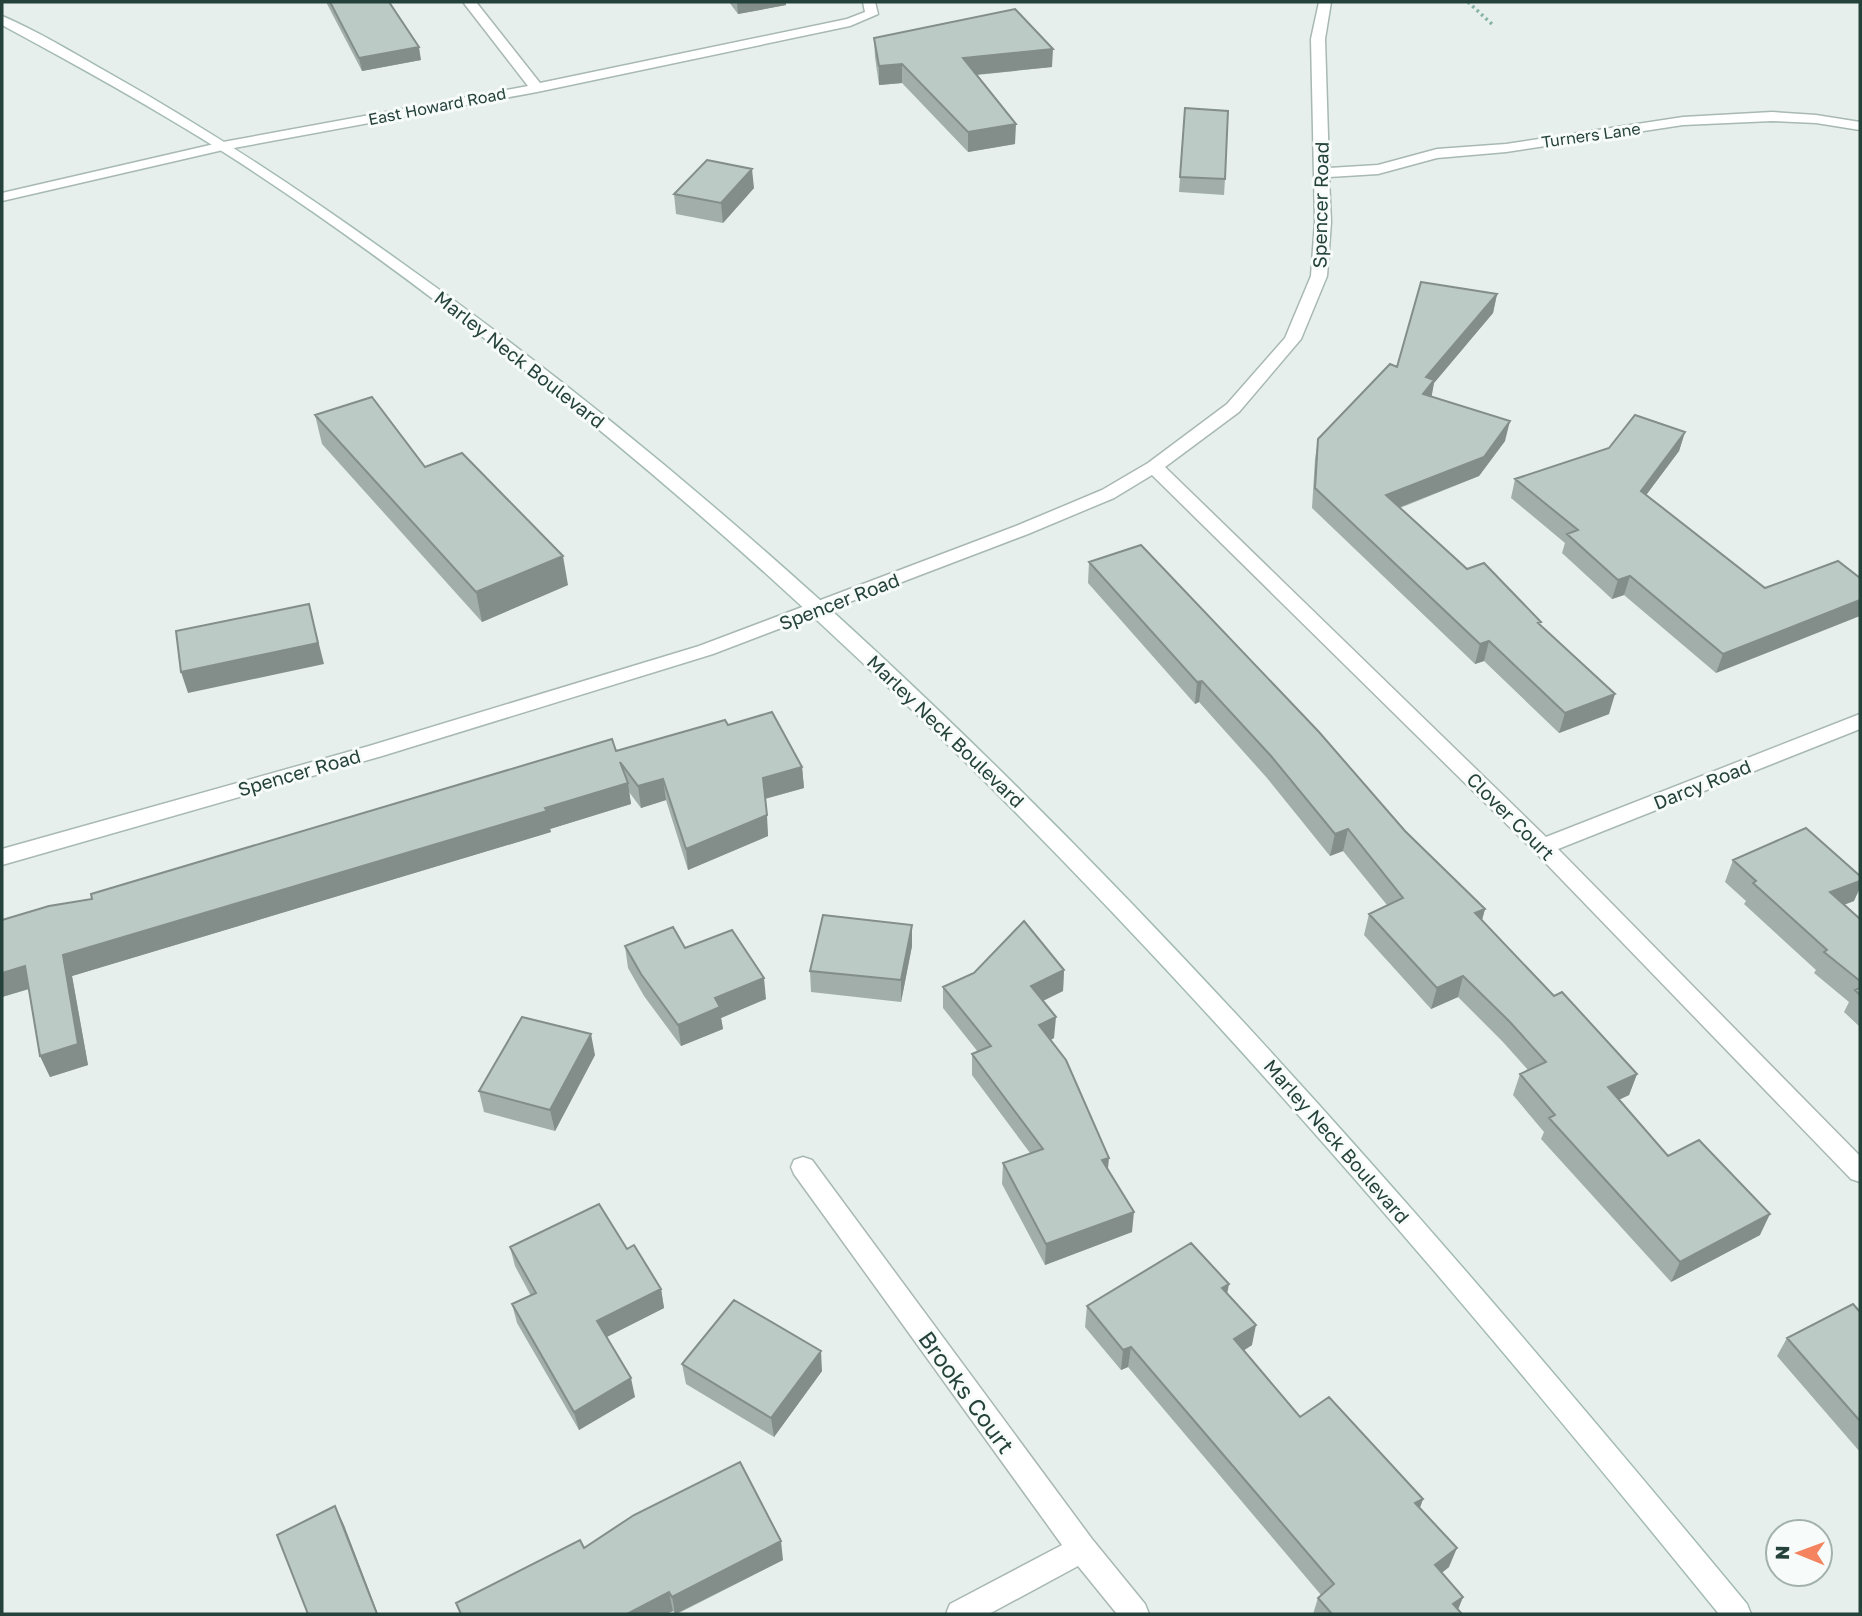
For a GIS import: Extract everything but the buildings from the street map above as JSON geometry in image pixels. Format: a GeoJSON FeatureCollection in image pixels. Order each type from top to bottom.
{"type":"FeatureCollection","features":[{"type":"Feature","properties":{"kind":"street"},"geometry":{"type":"LineString","coordinates":[[469,2],[537,88]]}},
{"type":"Feature","properties":{"kind":"street","name":"Spencer Road"},"geometry":{"type":"LineString","coordinates":[[2,857],[375,751],[706,650],[821,608],[1108,495],[1154,467],[1233,408],[1293,339],[1319,276],[1323,222],[1318,39],[1325,2]]}},
{"type":"Feature","properties":{"kind":"street","name":"East Howard Road"},"geometry":{"type":"LineString","coordinates":[[2,197],[223,146],[537,88],[850,22],[870,8]]}},
{"type":"Feature","properties":{"kind":"street","name":"Marley Neck Boulevard"},"geometry":{"type":"LineString","coordinates":[[2,20],[223,146],[373,248],[481,326],[714,513],[821,608],[1065,847],[1274,1069],[1542,1375],[1737,1614]]}},
{"type":"Feature","properties":{"kind":"street","name":"Turners Lane"},"geometry":{"type":"LineString","coordinates":[[1322,173],[1362,172],[1427,155],[1478,153],[1703,119],[1762,115],[1835,120],[1860,126]]}},
{"type":"Feature","properties":{"kind":"street","name":"Clover Court"},"geometry":{"type":"LineString","coordinates":[[1154,467],[1543,847],[1860,1172]]}},
{"type":"Feature","properties":{"kind":"street","name":"Darcy Road"},"geometry":{"type":"LineString","coordinates":[[1543,847],[1860,721]]}},
{"type":"Feature","properties":{"kind":"street","name":"Brooks Court"},"geometry":{"type":"LineString","coordinates":[[803,1167],[1082,1549],[1135,1614]]}},
{"type":"Feature","properties":{"kind":"street"},"geometry":{"type":"LineString","coordinates":[[960,1614],[1082,1549]]}},
{"type":"Feature","properties":{"kind":"path"},"geometry":{"type":"LineString","coordinates":[[1468,2],[1494,26]]}}]}
